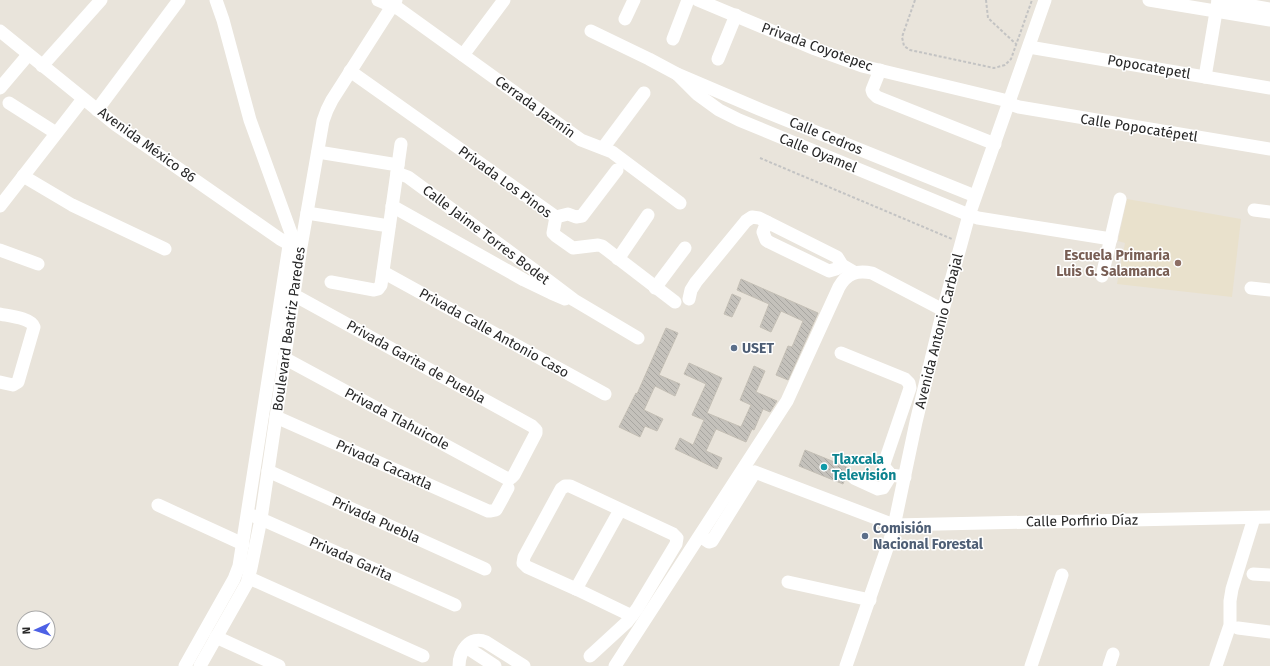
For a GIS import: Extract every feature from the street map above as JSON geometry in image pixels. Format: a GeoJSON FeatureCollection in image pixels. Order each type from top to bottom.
{"type":"FeatureCollection","features":[{"type":"Feature","properties":{"kind":"street"},"geometry":{"type":"LineString","coordinates":[[42,66],[101,0]]}},
{"type":"Feature","properties":{"kind":"street"},"geometry":{"type":"LineString","coordinates":[[97,110],[179,0]]}},
{"type":"Feature","properties":{"kind":"street","name":"Boulevard Beatriz Paredes"},"geometry":{"type":"LineString","coordinates":[[200,666],[249,578],[261,519],[294,295],[295,245],[250,120],[223,20],[216,0]]}},
{"type":"Feature","properties":{"kind":"street","name":"Cerrada Jazmín"},"geometry":{"type":"LineString","coordinates":[[378,0],[385,4],[394,3],[581,140],[612,152],[680,203]]}},
{"type":"Feature","properties":{"kind":"street"},"geometry":{"type":"LineString","coordinates":[[463,55],[504,0]]}},
{"type":"Feature","properties":{"kind":"street"},"geometry":{"type":"LineString","coordinates":[[626,19],[634,0]]}},
{"type":"Feature","properties":{"kind":"street"},"geometry":{"type":"LineString","coordinates":[[673,39],[688,0]]}},
{"type":"Feature","properties":{"kind":"street","name":"Privada Coyotepec"},"geometry":{"type":"LineString","coordinates":[[698,0],[843,60],[862,66],[1004,100],[1009,104]]}},
{"type":"Feature","properties":{"kind":"street","name":"Avenida Antonio Carbajal"},"geometry":{"type":"LineString","coordinates":[[846,666],[870,600],[894,525],[916,422],[943,310],[969,215],[1009,104],[1022,45],[1045,0]]}},
{"type":"Feature","properties":{"kind":"street"},"geometry":{"type":"LineString","coordinates":[[1149,0],[1218,3],[1270,9]]}},
{"type":"Feature","properties":{"kind":"street","name":"Boulevard Beatriz Paredes"},"geometry":{"type":"LineString","coordinates":[[185,666],[237,574],[295,245],[307,213],[323,121],[327,110],[350,71],[394,3]]}},
{"type":"Feature","properties":{"kind":"street"},"geometry":{"type":"LineString","coordinates":[[1218,3],[1270,20]]}},
{"type":"Feature","properties":{"kind":"street"},"geometry":{"type":"LineString","coordinates":[[1205,77],[1218,3]]}},
{"type":"Feature","properties":{"kind":"street"},"geometry":{"type":"LineString","coordinates":[[718,58],[736,15]]}},
{"type":"Feature","properties":{"kind":"street","name":"Avenida México 86"},"geometry":{"type":"LineString","coordinates":[[0,31],[82,99],[123,129],[280,239],[295,245]]}},
{"type":"Feature","properties":{"kind":"street"},"geometry":{"type":"LineString","coordinates":[[591,31],[677,74]]}},
{"type":"Feature","properties":{"kind":"street","name":"Popocatepetl"},"geometry":{"type":"LineString","coordinates":[[1022,45],[1270,88]]}},
{"type":"Feature","properties":{"kind":"street"},"geometry":{"type":"LineString","coordinates":[[1,84],[28,55]]}},
{"type":"Feature","properties":{"kind":"street"},"geometry":{"type":"LineString","coordinates":[[880,70],[872,90],[877,97],[995,144]]}},
{"type":"Feature","properties":{"kind":"street","name":"Privada Los Pinos"},"geometry":{"type":"LineString","coordinates":[[350,71],[556,217],[553,228],[554,233],[570,247],[576,248],[599,245],[675,302]]}},
{"type":"Feature","properties":{"kind":"street","name":"Calle Cedros"},"geometry":{"type":"LineString","coordinates":[[677,74],[975,196]]}},
{"type":"Feature","properties":{"kind":"street","name":"Calle Oyamel"},"geometry":{"type":"LineString","coordinates":[[677,74],[697,94],[719,110],[739,120],[969,215],[978,218],[1111,239]]}},
{"type":"Feature","properties":{"kind":"street"},"geometry":{"type":"LineString","coordinates":[[603,148],[644,93]]}},
{"type":"Feature","properties":{"kind":"street"},"geometry":{"type":"LineString","coordinates":[[0,206],[82,99]]}},
{"type":"Feature","properties":{"kind":"street"},"geometry":{"type":"LineString","coordinates":[[9,103],[56,133]]}},
{"type":"Feature","properties":{"kind":"street","name":"Calle Popocatépetl"},"geometry":{"type":"LineString","coordinates":[[1009,104],[1036,111],[1270,149]]}},
{"type":"Feature","properties":{"kind":"street"},"geometry":{"type":"LineString","coordinates":[[814,151],[821,134]]}},
{"type":"Feature","properties":{"kind":"street"},"geometry":{"type":"LineString","coordinates":[[331,282],[376,290],[381,285],[401,144]]}},
{"type":"Feature","properties":{"kind":"street","name":"Calle Jaime Torres Bodet"},"geometry":{"type":"LineString","coordinates":[[318,152],[398,169],[574,300],[638,338]]}},
{"type":"Feature","properties":{"kind":"street"},"geometry":{"type":"LineString","coordinates":[[556,217],[568,214],[576,217],[582,216],[617,170]]}},
{"type":"Feature","properties":{"kind":"street"},"geometry":{"type":"LineString","coordinates":[[23,176],[72,205],[165,249]]}},
{"type":"Feature","properties":{"kind":"street"},"geometry":{"type":"LineString","coordinates":[[1102,276],[1120,199]]}},
{"type":"Feature","properties":{"kind":"street","name":"Calle Jaime Torres Bodet"},"geometry":{"type":"LineString","coordinates":[[392,206],[524,280],[551,293],[574,300]]}},
{"type":"Feature","properties":{"kind":"street"},"geometry":{"type":"LineString","coordinates":[[1254,210],[1270,212]]}},
{"type":"Feature","properties":{"kind":"street"},"geometry":{"type":"LineString","coordinates":[[307,213],[390,226]]}},
{"type":"Feature","properties":{"kind":"street"},"geometry":{"type":"LineString","coordinates":[[618,259],[648,215]]}},
{"type":"Feature","properties":{"kind":"street"},"geometry":{"type":"LineString","coordinates":[[689,299],[691,290],[696,282],[748,218],[755,217],[767,222],[763,232],[766,240],[769,242],[826,270],[836,269],[842,265],[854,272],[872,273],[943,310]]}},
{"type":"Feature","properties":{"kind":"street"},"geometry":{"type":"LineString","coordinates":[[655,288],[685,248]]}},
{"type":"Feature","properties":{"kind":"street"},"geometry":{"type":"LineString","coordinates":[[0,250],[38,264]]}},
{"type":"Feature","properties":{"kind":"street","name":"Privada Calle Antonio Caso"},"geometry":{"type":"LineString","coordinates":[[383,272],[605,394]]}},
{"type":"Feature","properties":{"kind":"street"},"geometry":{"type":"LineString","coordinates":[[615,666],[787,401],[839,287],[846,278],[854,272]]}},
{"type":"Feature","properties":{"kind":"street"},"geometry":{"type":"LineString","coordinates":[[1251,288],[1270,290]]}},
{"type":"Feature","properties":{"kind":"street","name":"Privada Garita de Puebla"},"geometry":{"type":"LineString","coordinates":[[294,295],[532,426],[536,430],[536,436],[509,483]]}},
{"type":"Feature","properties":{"kind":"street"},"geometry":{"type":"LineString","coordinates":[[0,314],[28,321],[33,324],[34,330],[19,380],[16,384],[11,385],[0,382]]}},
{"type":"Feature","properties":{"kind":"street"},"geometry":{"type":"LineString","coordinates":[[841,352],[906,379],[909,383],[910,388],[885,462],[885,468],[891,475],[905,477]]}},
{"type":"Feature","properties":{"kind":"street","name":"Privada Tlahuicole"},"geometry":{"type":"LineString","coordinates":[[284,358],[506,478],[509,483]]}},
{"type":"Feature","properties":{"kind":"street","name":"Privada Cacaxtla"},"geometry":{"type":"LineString","coordinates":[[276,417],[488,511],[493,511],[497,508],[509,483]]}},
{"type":"Feature","properties":{"kind":"street","name":"Privada Puebla"},"geometry":{"type":"LineString","coordinates":[[268,471],[485,569]]}},
{"type":"Feature","properties":{"kind":"street"},"geometry":{"type":"LineString","coordinates":[[700,536],[709,542],[712,541],[755,472],[894,525]]}},
{"type":"Feature","properties":{"kind":"street"},"geometry":{"type":"LineString","coordinates":[[854,478],[878,490],[883,488],[891,475]]}},
{"type":"Feature","properties":{"kind":"street"},"geometry":{"type":"LineString","coordinates":[[590,656],[626,624],[634,612],[676,544],[677,538],[673,534],[568,486],[563,487],[524,557],[523,563],[527,567],[576,589],[634,612],[648,616]]}},
{"type":"Feature","properties":{"kind":"street"},"geometry":{"type":"LineString","coordinates":[[158,505],[243,544]]}},
{"type":"Feature","properties":{"kind":"street"},"geometry":{"type":"LineString","coordinates":[[576,589],[620,510]]}},
{"type":"Feature","properties":{"kind":"street","name":"Privada Garita"},"geometry":{"type":"LineString","coordinates":[[248,514],[455,605]]}},
{"type":"Feature","properties":{"kind":"street","name":"Calle Porfirio Díaz"},"geometry":{"type":"LineString","coordinates":[[894,525],[1270,517]]}},
{"type":"Feature","properties":{"kind":"street"},"geometry":{"type":"LineString","coordinates":[[1216,666],[1230,625],[1230,601],[1232,589],[1254,518]]}},
{"type":"Feature","properties":{"kind":"street"},"geometry":{"type":"LineString","coordinates":[[1253,574],[1270,575]]}},
{"type":"Feature","properties":{"kind":"street"},"geometry":{"type":"LineString","coordinates":[[1031,666],[1062,575]]}},
{"type":"Feature","properties":{"kind":"street"},"geometry":{"type":"LineString","coordinates":[[249,578],[423,656]]}},
{"type":"Feature","properties":{"kind":"street"},"geometry":{"type":"LineString","coordinates":[[788,582],[870,600]]}},
{"type":"Feature","properties":{"kind":"street"},"geometry":{"type":"LineString","coordinates":[[1238,628],[1270,632]]}},
{"type":"Feature","properties":{"kind":"street"},"geometry":{"type":"LineString","coordinates":[[216,637],[278,666]]}},
{"type":"Feature","properties":{"kind":"street"},"geometry":{"type":"LineString","coordinates":[[460,666],[461,655],[466,647],[475,640],[486,642],[524,666]]}},
{"type":"Feature","properties":{"kind":"street"},"geometry":{"type":"LineString","coordinates":[[466,647],[494,666]]}},
{"type":"Feature","properties":{"kind":"path"},"geometry":{"type":"LineString","coordinates":[[914,0],[902,37],[904,46],[910,50],[994,68],[1004,66],[1022,45],[1032,0]]}},
{"type":"Feature","properties":{"kind":"path"},"geometry":{"type":"LineString","coordinates":[[986,0],[988,18],[1022,45]]}},
{"type":"Feature","properties":{"kind":"path"},"geometry":{"type":"LineString","coordinates":[[760,158],[961,243]]}},
{"type":"Feature","properties":{"kind":"shaded area","name":"Escuela Primaria Luis G. Salamanca"},"geometry":{"type":"Polygon","coordinates":[[[1127,199],[1241,219],[1232,297],[1117,284],[1125,243],[1118,241],[1127,199]]]}},
{"type":"Feature","properties":{"kind":"building"},"geometry":{"type":"Polygon","coordinates":[[[741,279],[818,313],[788,380],[776,375],[788,346],[792,347],[803,321],[781,311],[771,332],[760,327],[769,304],[737,290],[741,279]]]}},
{"type":"Feature","properties":{"kind":"building"},"geometry":{"type":"Polygon","coordinates":[[[732,294],[741,298],[732,317],[724,314],[732,294]]]}},
{"type":"Feature","properties":{"kind":"building"},"geometry":{"type":"Polygon","coordinates":[[[666,328],[678,333],[659,375],[680,384],[675,396],[655,386],[644,410],[663,419],[657,431],[645,426],[640,437],[619,427],[636,393],[637,394],[666,328]]]}},
{"type":"Feature","properties":{"kind":"building"},"geometry":{"type":"Polygon","coordinates":[[[689,363],[722,378],[707,413],[741,427],[751,405],[740,400],[754,366],[765,371],[756,392],[777,401],[770,412],[763,409],[754,430],[752,429],[746,442],[716,429],[706,451],[722,458],[717,469],[675,449],[680,438],[693,445],[704,420],[692,415],[706,384],[684,374],[689,363]]]}},
{"type":"Feature","properties":{"kind":"building","name":"Tlaxcala Televisión"},"geometry":{"type":"Polygon","coordinates":[[[805,450],[849,468],[843,484],[799,466],[805,450]]]}},
{"type":"Feature","properties":{"kind":"place","name":"Escuela Primaria Luis G. Salamanca"},"geometry":{"type":"Point","coordinates":[1178,263]}},
{"type":"Feature","properties":{"kind":"place","name":"USET"},"geometry":{"type":"Point","coordinates":[734,348]}},
{"type":"Feature","properties":{"kind":"place","name":"Tlaxcala Televisión"},"geometry":{"type":"Point","coordinates":[824,467]}},
{"type":"Feature","properties":{"kind":"place","name":"Comisión Nacional Forestal"},"geometry":{"type":"Point","coordinates":[865,536]}}]}
